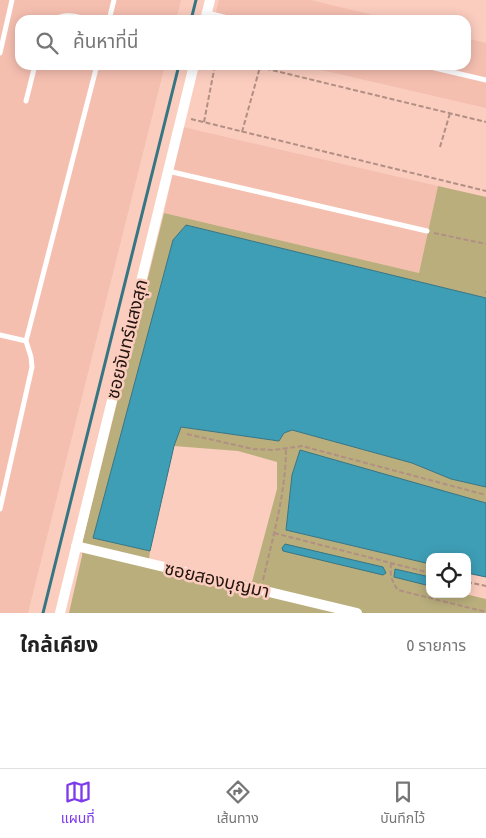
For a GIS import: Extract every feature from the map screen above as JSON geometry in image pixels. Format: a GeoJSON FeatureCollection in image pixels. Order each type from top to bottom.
{"type":"FeatureCollection","features":[{"type":"Feature","properties":{"kind":"street"},"geometry":{"type":"LineString","coordinates":[[206,15],[210,0]]}},
{"type":"Feature","properties":{"kind":"street","name":"ซอยจันทร์แสงสุก"},"geometry":{"type":"LineString","coordinates":[[60,613],[193,70]]}},
{"type":"Feature","properties":{"kind":"street","name":"ซอยสองบุญมา"},"geometry":{"type":"LineString","coordinates":[[76,546],[357,613]]}},
{"type":"Feature","properties":{"kind":"lane"},"geometry":{"type":"LineString","coordinates":[[0,53],[12,0]]}},
{"type":"Feature","properties":{"kind":"lane"},"geometry":{"type":"LineString","coordinates":[[110,15],[114,0]]}},
{"type":"Feature","properties":{"kind":"lane"},"geometry":{"type":"LineString","coordinates":[[26,101],[34,70]]}},
{"type":"Feature","properties":{"kind":"lane"},"geometry":{"type":"LineString","coordinates":[[0,509],[32,368],[31,356],[26,341],[96,70]]}},
{"type":"Feature","properties":{"kind":"lane"},"geometry":{"type":"LineString","coordinates":[[443,70],[486,80]]}},
{"type":"Feature","properties":{"kind":"lane"},"geometry":{"type":"LineString","coordinates":[[168,171],[427,231]]}},
{"type":"Feature","properties":{"kind":"lane"},"geometry":{"type":"LineString","coordinates":[[0,334],[26,341]]}},
{"type":"Feature","properties":{"kind":"path"},"geometry":{"type":"LineString","coordinates":[[204,122],[214,70]]}},
{"type":"Feature","properties":{"kind":"path"},"geometry":{"type":"LineString","coordinates":[[242,132],[259,70]]}},
{"type":"Feature","properties":{"kind":"path"},"geometry":{"type":"LineString","coordinates":[[272,70],[486,122]]}},
{"type":"Feature","properties":{"kind":"path"},"geometry":{"type":"LineString","coordinates":[[440,147],[450,113]]}},
{"type":"Feature","properties":{"kind":"path"},"geometry":{"type":"LineString","coordinates":[[181,117],[486,191]]}},
{"type":"Feature","properties":{"kind":"path"},"geometry":{"type":"LineString","coordinates":[[427,231],[486,244]]}},
{"type":"Feature","properties":{"kind":"path"},"geometry":{"type":"LineString","coordinates":[[187,434],[254,449],[274,450],[302,446],[486,495]]}},
{"type":"Feature","properties":{"kind":"path"},"geometry":{"type":"LineString","coordinates":[[260,590],[283,496],[286,448]]}},
{"type":"Feature","properties":{"kind":"path"},"geometry":{"type":"LineString","coordinates":[[274,534],[426,571]]}},
{"type":"Feature","properties":{"kind":"path"},"geometry":{"type":"LineString","coordinates":[[391,563],[390,573],[393,584],[398,590],[486,612]]}},
{"type":"Feature","properties":{"kind":"path"},"geometry":{"type":"LineString","coordinates":[[471,583],[486,586]]}},
{"type":"Feature","properties":{"kind":"shaded area"},"geometry":{"type":"Polygon","coordinates":[[[0,0],[181,0],[177,15],[15,15],[15,70],[164,70],[28,613],[0,613],[0,0]]]}},
{"type":"Feature","properties":{"kind":"shaded area"},"geometry":{"type":"Polygon","coordinates":[[[219,0],[311,0],[372,15],[215,15],[219,0]]]}},
{"type":"Feature","properties":{"kind":"shaded area"},"geometry":{"type":"Polygon","coordinates":[[[471,39],[486,43],[486,108],[322,70],[471,70],[471,39]]]}},
{"type":"Feature","properties":{"kind":"shaded area"},"geometry":{"type":"Polygon","coordinates":[[[183,127],[438,186],[419,273],[164,213],[183,127]]]}},
{"type":"Feature","properties":{"kind":"shaded area"},"geometry":{"type":"Polygon","coordinates":[[[438,186],[486,197],[486,298],[186,225],[173,240],[93,538],[150,551],[149,560],[252,582],[277,489],[277,462],[238,451],[174,446],[180,427],[279,441],[284,433],[292,430],[412,463],[451,479],[486,487],[486,503],[300,451],[292,475],[286,530],[426,563],[426,576],[395,569],[394,576],[426,585],[426,598],[471,598],[471,595],[486,599],[486,613],[69,613],[82,556],[83,540],[164,213],[419,273],[438,186]]]}},
{"type":"Feature","properties":{"kind":"water"},"geometry":{"type":"Polygon","coordinates":[[[186,225],[486,298],[486,487],[451,479],[412,463],[292,430],[284,433],[279,441],[181,427],[174,446],[150,551],[93,538],[173,240],[186,225]]]}},
{"type":"Feature","properties":{"kind":"water"},"geometry":{"type":"Polygon","coordinates":[[[300,450],[486,503],[486,577],[471,574],[471,553],[426,553],[426,563],[286,530],[292,475],[300,450]]]}},
{"type":"Feature","properties":{"kind":"water"},"geometry":{"type":"Polygon","coordinates":[[[285,544],[383,567],[386,573],[383,575],[283,551],[282,548],[285,544]]]}},
{"type":"Feature","properties":{"kind":"water"},"geometry":{"type":"Polygon","coordinates":[[[395,569],[426,576],[426,585],[394,577],[395,569]]]}},
{"type":"Feature","properties":{"kind":"waterway"},"geometry":{"type":"LineString","coordinates":[[192,15],[196,0]]}},
{"type":"Feature","properties":{"kind":"waterway"},"geometry":{"type":"LineString","coordinates":[[43,613],[178,70]]}}]}
